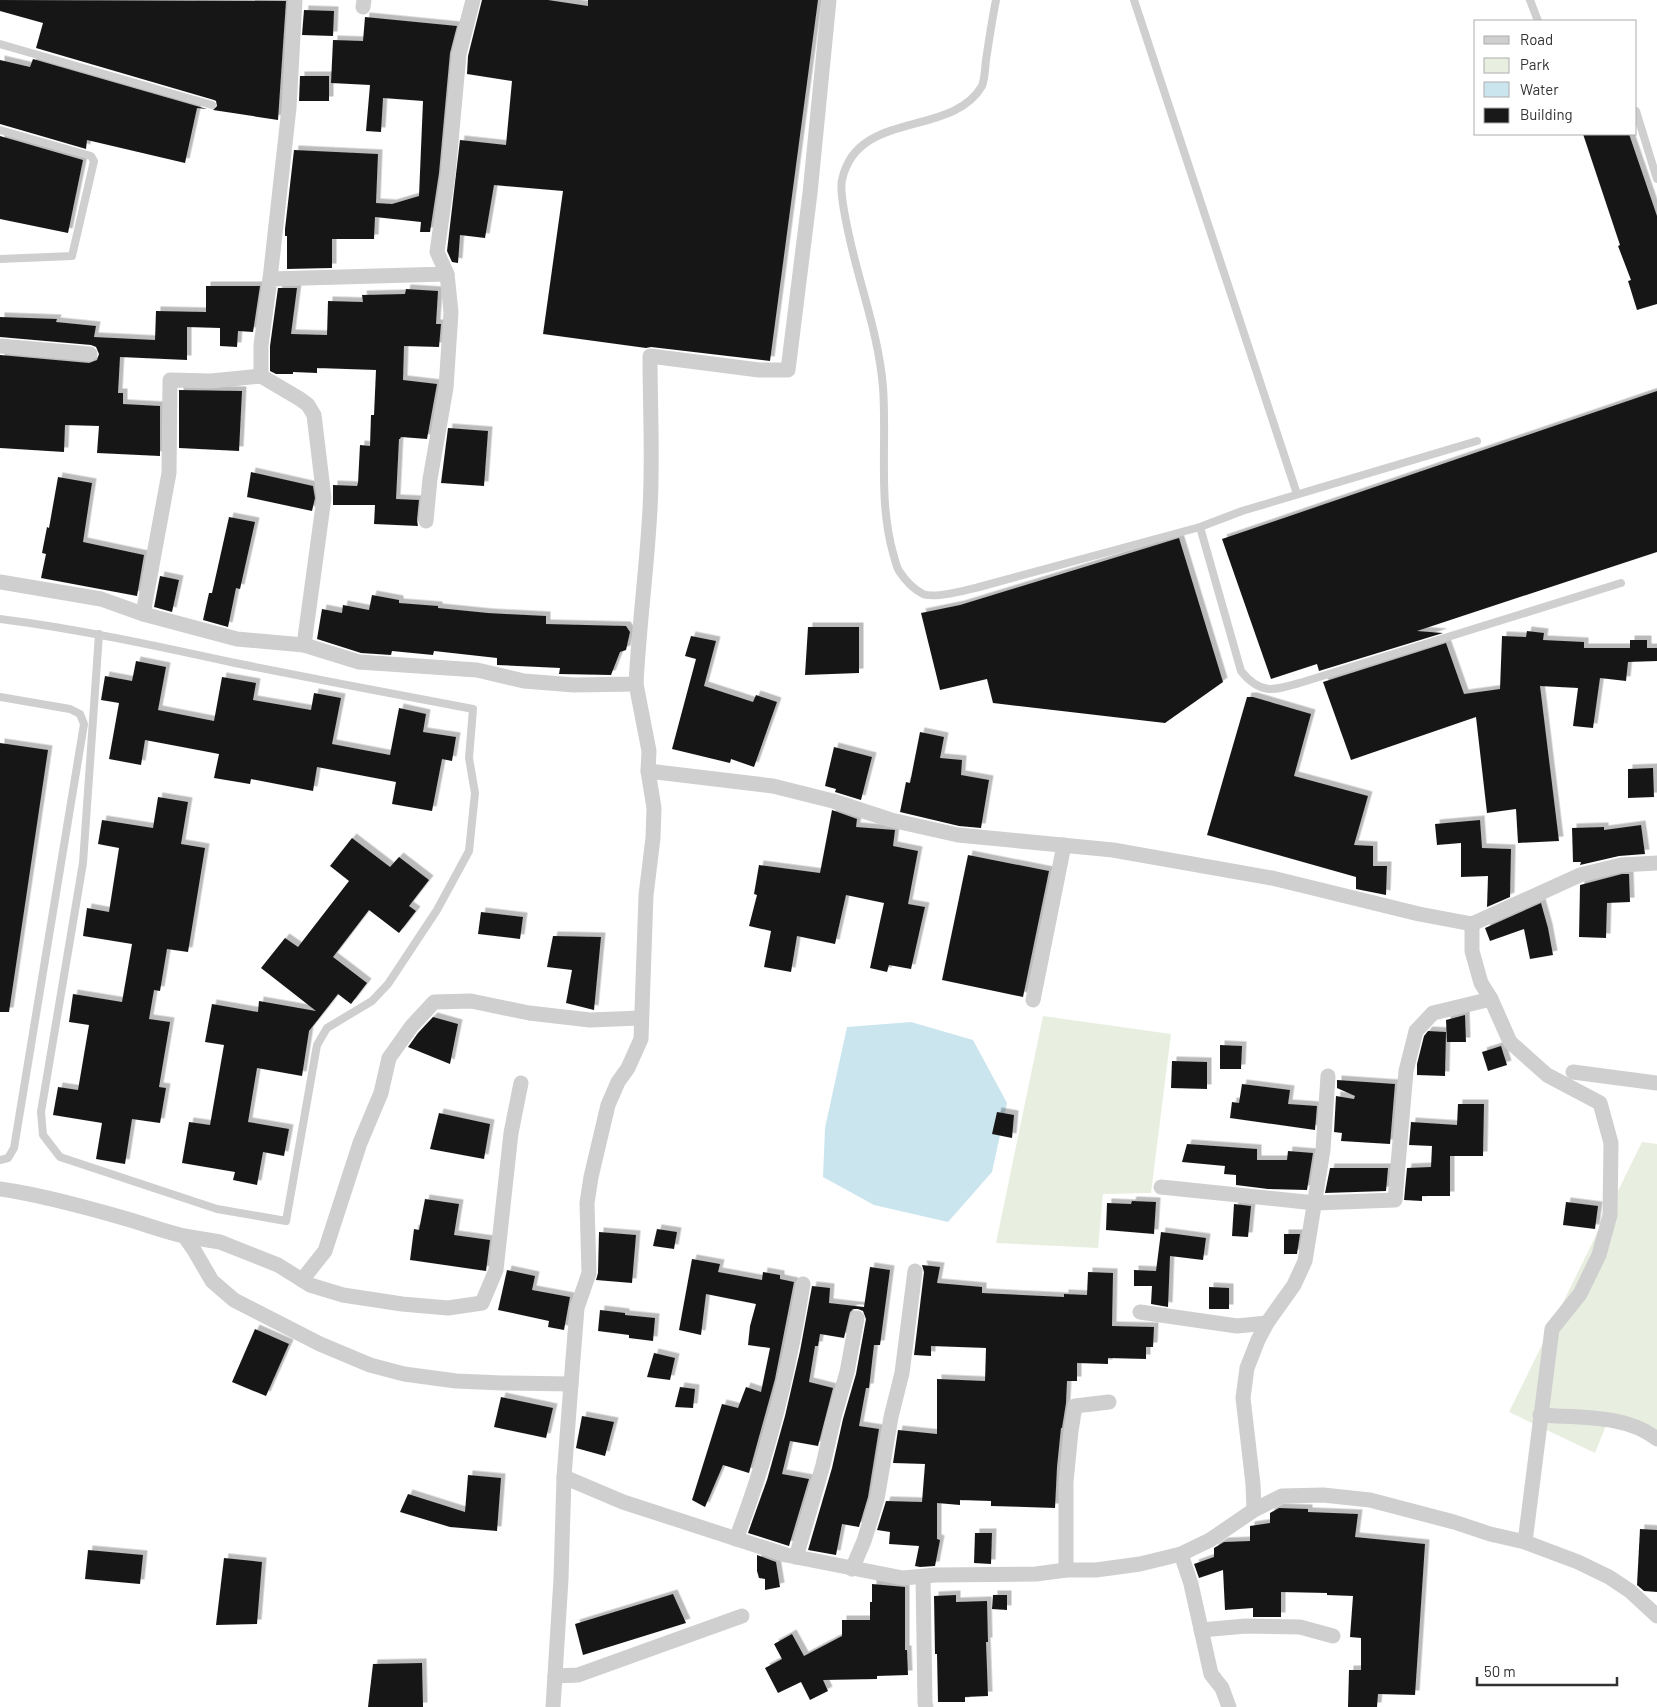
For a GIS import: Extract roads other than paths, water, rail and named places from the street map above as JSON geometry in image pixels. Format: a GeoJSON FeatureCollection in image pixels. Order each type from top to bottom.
{"type":"FeatureCollection","features":[{"type":"Feature","properties":{"kind":"street"},"geometry":{"type":"LineString","coordinates":[[260,376],[261,345],[289,108],[295,0]]}},
{"type":"Feature","properties":{"kind":"street"},"geometry":{"type":"LineString","coordinates":[[426,522],[430,479],[446,388],[451,312],[447,274],[436,252],[448,174],[459,54],[473,0]]}},
{"type":"Feature","properties":{"kind":"street"},"geometry":{"type":"LineString","coordinates":[[553,1707],[561,1579],[564,1478],[577,1308],[589,1273],[587,1203],[591,1177],[608,1105],[618,1082],[628,1068],[640,1039],[646,895],[653,838],[654,808],[648,771],[650,751],[636,684],[650,507],[650,356],[758,370],[788,370],[810,193],[829,0]]}},
{"type":"Feature","properties":{"kind":"street"},"geometry":{"type":"LineString","coordinates":[[270,279],[447,274]]}},
{"type":"Feature","properties":{"kind":"street"},"geometry":{"type":"LineString","coordinates":[[0,346],[90,354]]}},
{"type":"Feature","properties":{"kind":"street"},"geometry":{"type":"LineString","coordinates":[[143,614],[169,473],[170,380],[211,381],[260,376],[300,399],[308,405],[314,415],[324,498],[304,646]]}},
{"type":"Feature","properties":{"kind":"street"},"geometry":{"type":"LineString","coordinates":[[0,582],[101,599],[143,614],[237,639],[304,646],[359,662],[477,670],[524,681],[574,685],[636,684]]}},
{"type":"Feature","properties":{"kind":"street"},"geometry":{"type":"LineString","coordinates":[[648,771],[773,786],[833,801],[891,820],[958,835],[1113,850],[1272,878],[1419,914],[1472,924],[1580,875],[1622,865],[1657,863]]}},
{"type":"Feature","properties":{"kind":"street"},"geometry":{"type":"LineString","coordinates":[[1033,1000],[1064,845]]}},
{"type":"Feature","properties":{"kind":"street"},"geometry":{"type":"LineString","coordinates":[[1472,924],[1472,951],[1481,983],[1491,999],[1510,1042],[1547,1075],[1600,1103],[1611,1143],[1610,1214],[1599,1255],[1580,1294],[1552,1329],[1525,1542]]}},
{"type":"Feature","properties":{"kind":"street"},"geometry":{"type":"LineString","coordinates":[[1161,1187],[1315,1203],[1395,1200],[1406,1071],[1416,1031],[1433,1013],[1491,999]]}},
{"type":"Feature","properties":{"kind":"street"},"geometry":{"type":"LineString","coordinates":[[302,1280],[325,1251],[360,1143],[381,1093],[389,1058],[411,1027],[434,1002],[471,1001],[529,1012],[590,1020],[640,1018]]}},
{"type":"Feature","properties":{"kind":"street"},"geometry":{"type":"LineString","coordinates":[[1573,1072],[1657,1083]]}},
{"type":"Feature","properties":{"kind":"street"},"geometry":{"type":"LineString","coordinates":[[1254,1510],[1253,1484],[1243,1398],[1247,1368],[1267,1323],[1294,1285],[1305,1260],[1323,1150],[1328,1076]]}},
{"type":"Feature","properties":{"kind":"street"},"geometry":{"type":"LineString","coordinates":[[0,1189],[40,1196],[88,1208],[184,1236],[220,1242],[278,1265],[310,1285],[343,1295],[402,1304],[448,1308],[482,1303],[496,1270],[511,1133],[521,1083]]}},
{"type":"Feature","properties":{"kind":"street"},"geometry":{"type":"LineString","coordinates":[[184,1236],[212,1281],[234,1300],[312,1340],[370,1365],[404,1374],[456,1381],[571,1384]]}},
{"type":"Feature","properties":{"kind":"street"},"geometry":{"type":"LineString","coordinates":[[852,1569],[864,1541],[876,1499],[891,1417],[902,1373],[916,1271]]}},
{"type":"Feature","properties":{"kind":"street"},"geometry":{"type":"LineString","coordinates":[[736,1539],[754,1493],[774,1423],[796,1333],[803,1284]]}},
{"type":"Feature","properties":{"kind":"street"},"geometry":{"type":"LineString","coordinates":[[1140,1312],[1237,1326],[1267,1323]]}},
{"type":"Feature","properties":{"kind":"street"},"geometry":{"type":"LineString","coordinates":[[796,1557],[823,1465],[847,1372],[857,1318]]}},
{"type":"Feature","properties":{"kind":"street"},"geometry":{"type":"LineString","coordinates":[[1066,1570],[1066,1482],[1075,1406],[1109,1402]]}},
{"type":"Feature","properties":{"kind":"street"},"geometry":{"type":"LineString","coordinates":[[1540,1415],[1615,1420],[1646,1430],[1657,1439]]}},
{"type":"Feature","properties":{"kind":"street"},"geometry":{"type":"LineString","coordinates":[[564,1478],[623,1502],[796,1557],[903,1578],[946,1575],[1036,1574],[1066,1570],[1096,1570],[1140,1564],[1181,1554],[1210,1540],[1254,1510],[1282,1496],[1323,1495],[1370,1500],[1525,1542],[1578,1562],[1609,1577],[1630,1591],[1657,1616]]}},
{"type":"Feature","properties":{"kind":"street"},"geometry":{"type":"LineString","coordinates":[[1181,1554],[1191,1584],[1211,1674],[1222,1688],[1229,1707]]}},
{"type":"Feature","properties":{"kind":"street"},"geometry":{"type":"LineString","coordinates":[[923,1577],[926,1707]]}},
{"type":"Feature","properties":{"kind":"street"},"geometry":{"type":"LineString","coordinates":[[555,1676],[578,1675],[742,1616]]}},
{"type":"Feature","properties":{"kind":"street"},"geometry":{"type":"LineString","coordinates":[[1201,1630],[1246,1626],[1300,1627],[1333,1636]]}},
{"type":"Feature","properties":{"kind":"lane"},"geometry":{"type":"LineString","coordinates":[[996,0],[982,84],[969,101],[956,110],[876,135],[851,157],[841,181],[845,219],[875,335],[883,387],[883,449],[886,510],[890,540],[897,568],[909,584],[925,595],[951,594],[1200,527],[1242,511],[1477,441]]}},
{"type":"Feature","properties":{"kind":"lane"},"geometry":{"type":"LineString","coordinates":[[1134,0],[1297,494]]}},
{"type":"Feature","properties":{"kind":"lane"},"geometry":{"type":"LineString","coordinates":[[1530,0],[1538,20]]}},
{"type":"Feature","properties":{"kind":"lane"},"geometry":{"type":"LineString","coordinates":[[0,44],[212,105]]}},
{"type":"Feature","properties":{"kind":"lane"},"geometry":{"type":"LineString","coordinates":[[1637,114],[1657,179]]}},
{"type":"Feature","properties":{"kind":"lane"},"geometry":{"type":"LineString","coordinates":[[0,130],[91,156],[94,161],[72,256],[0,259]]}},
{"type":"Feature","properties":{"kind":"lane"},"geometry":{"type":"LineString","coordinates":[[1200,527],[1241,671],[1251,682],[1264,689],[1284,687],[1303,682],[1621,583]]}},
{"type":"Feature","properties":{"kind":"lane"},"geometry":{"type":"LineString","coordinates":[[0,619],[99,634],[328,682],[473,709],[468,758],[476,793],[468,851],[437,910],[388,984],[372,1001],[327,1028],[317,1044],[286,1221],[217,1209],[60,1157],[43,1135],[41,1112],[83,863],[99,634]]}},
{"type":"Feature","properties":{"kind":"lane"},"geometry":{"type":"LineString","coordinates":[[0,697],[70,709],[80,714],[84,724],[14,1148],[8,1158],[0,1160]]}},
{"type":"Feature","properties":{"kind":"water"},"geometry":{"type":"Polygon","coordinates":[[[911,1022],[973,1040],[1007,1103],[992,1172],[948,1222],[874,1205],[823,1177],[825,1128],[847,1027],[911,1022]]]}}]}
